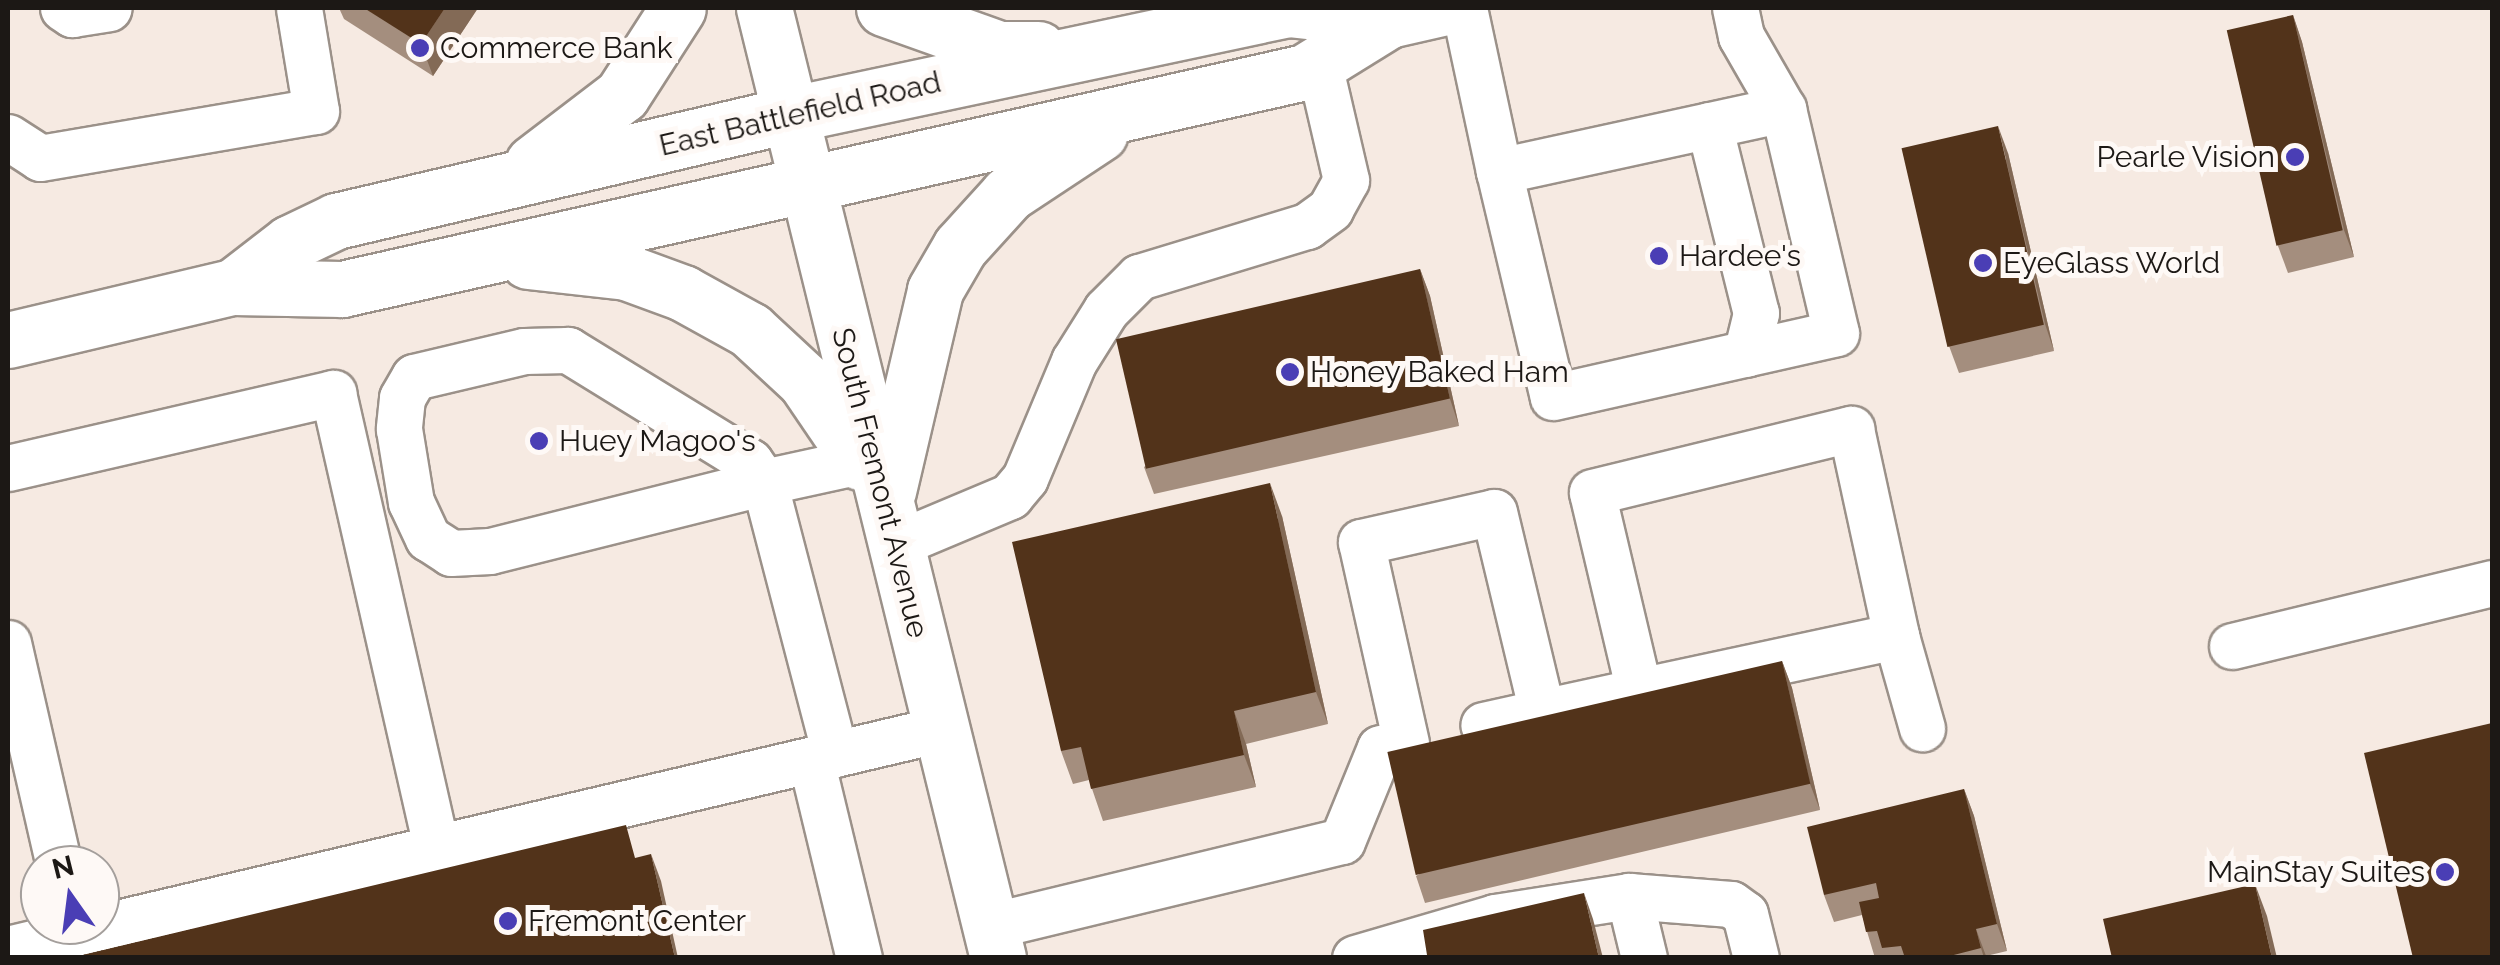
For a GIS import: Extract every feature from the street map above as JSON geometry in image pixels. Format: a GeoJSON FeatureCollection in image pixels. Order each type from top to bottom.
{"type":"FeatureCollection","features":[{"type":"Feature","properties":{"kind":"main road"},"geometry":{"type":"LineString","coordinates":[[500,182],[572,138],[622,96],[678,8]]}},
{"type":"Feature","properties":{"kind":"main road","name":"South Fremont Avenue"},"geometry":{"type":"LineString","coordinates":[[764,8],[802,184],[994,942]]}},
{"type":"Feature","properties":{"kind":"main road"},"geometry":{"type":"LineString","coordinates":[[884,8],[999,49],[1091,50]]}},
{"type":"Feature","properties":{"kind":"main road","name":"East Battlefield Road"},"geometry":{"type":"LineString","coordinates":[[233,287],[290,243],[336,221],[788,114],[1288,9],[1388,20],[1442,8]]}},
{"type":"Feature","properties":{"kind":"main road","name":"East Battlefield Road"},"geometry":{"type":"LineString","coordinates":[[8,340],[233,287],[342,289],[1150,106],[1319,64],[1388,20]]}},
{"type":"Feature","properties":{"kind":"main road"},"geometry":{"type":"LineString","coordinates":[[881,503],[934,290],[960,247],[1008,194],[1055,158],[1150,106]]}},
{"type":"Feature","properties":{"kind":"main road"},"geometry":{"type":"LineString","coordinates":[[485,256],[626,272],[682,292],[750,330],[805,380],[881,503]]}},
{"type":"Feature","properties":{"kind":"street"},"geometry":{"type":"LineString","coordinates":[[64,8],[72,14],[109,8]]}},
{"type":"Feature","properties":{"kind":"street"},"geometry":{"type":"LineString","coordinates":[[8,137],[40,158],[316,111],[299,8]]}},
{"type":"Feature","properties":{"kind":"street"},"geometry":{"type":"LineString","coordinates":[[1464,8],[1553,397],[1836,334],[1783,110],[1742,36],[1734,8]]}},
{"type":"Feature","properties":{"kind":"street"},"geometry":{"type":"LineString","coordinates":[[374,574],[451,553],[490,551],[764,482],[881,503],[1010,496],[1025,478],[1074,360],[1106,310],[1138,276],[1308,226],[1330,210],[1346,180],[1319,64]]}},
{"type":"Feature","properties":{"kind":"street"},"geometry":{"type":"LineString","coordinates":[[1499,171],[1783,110]]}},
{"type":"Feature","properties":{"kind":"street"},"geometry":{"type":"LineString","coordinates":[[1710,125],[1756,313],[1746,354]]}},
{"type":"Feature","properties":{"kind":"street"},"geometry":{"type":"LineString","coordinates":[[8,468],[524,352],[583,354],[750,462],[764,482],[823,757],[859,958]]}},
{"type":"Feature","properties":{"kind":"street"},"geometry":{"type":"LineString","coordinates":[[414,377],[402,398],[399,429],[411,502],[428,538],[451,553]]}},
{"type":"Feature","properties":{"kind":"street"},"geometry":{"type":"LineString","coordinates":[[333,394],[436,847]]}},
{"type":"Feature","properties":{"kind":"street"},"geometry":{"type":"LineString","coordinates":[[1639,691],[1592,492],[1851,429],[1896,636],[1922,728]]}},
{"type":"Feature","properties":{"kind":"street"},"geometry":{"type":"LineString","coordinates":[[1406,742],[1361,542],[1494,512],[1542,712]]}},
{"type":"Feature","properties":{"kind":"street"},"geometry":{"type":"LineString","coordinates":[[2232,646],[2492,583]]}},
{"type":"Feature","properties":{"kind":"street"},"geometry":{"type":"LineString","coordinates":[[994,942],[1342,841],[1380,748],[1896,636]]}},
{"type":"Feature","properties":{"kind":"street"},"geometry":{"type":"LineString","coordinates":[[8,643],[55,845]]}},
{"type":"Feature","properties":{"kind":"street"},"geometry":{"type":"LineString","coordinates":[[120,919],[941,729]]}},
{"type":"Feature","properties":{"kind":"street"},"geometry":{"type":"LineString","coordinates":[[1356,958],[1495,918],[1629,896],[1731,904],[1744,914],[1756,958]]}},
{"type":"Feature","properties":{"kind":"street"},"geometry":{"type":"LineString","coordinates":[[1629,896],[1644,958]]}},
{"type":"Feature","properties":{"kind":"building"},"geometry":{"type":"Polygon","coordinates":[[[364,8],[445,8],[421,44],[364,8]]]}},
{"type":"Feature","properties":{"kind":"building","name":"Pearle Vision"},"geometry":{"type":"Polygon","coordinates":[[[2293,15],[2343,230],[2276,246],[2227,30],[2293,15]]]}},
{"type":"Feature","properties":{"kind":"building","name":"EyeGlass World"},"geometry":{"type":"Polygon","coordinates":[[[1998,126],[2044,325],[1947,347],[1902,148],[1998,126]]]}},
{"type":"Feature","properties":{"kind":"building"},"geometry":{"type":"Polygon","coordinates":[[[1420,269],[1450,399],[1146,469],[1116,339],[1420,269]]]}},
{"type":"Feature","properties":{"kind":"building"},"geometry":{"type":"Polygon","coordinates":[[[1270,483],[1316,692],[1234,711],[1244,755],[1091,789],[1081,747],[1061,751],[1012,542],[1270,483]]]}},
{"type":"Feature","properties":{"kind":"building"},"geometry":{"type":"Polygon","coordinates":[[[1782,661],[1810,784],[1416,875],[1387,752],[1782,661]]]}},
{"type":"Feature","properties":{"kind":"building","name":"MainStay Suites"},"geometry":{"type":"Polygon","coordinates":[[[2492,723],[2492,958],[2413,958],[2364,753],[2492,723]]]}},
{"type":"Feature","properties":{"kind":"building"},"geometry":{"type":"Polygon","coordinates":[[[1964,789],[1997,924],[1976,929],[1981,948],[1942,958],[1905,958],[1901,946],[1882,948],[1877,931],[1866,932],[1859,902],[1879,898],[1876,883],[1824,895],[1807,827],[1964,789]]]}},
{"type":"Feature","properties":{"kind":"building","name":"Fremont Center"},"geometry":{"type":"Polygon","coordinates":[[[626,825],[635,858],[651,854],[675,958],[70,958],[626,825]]]}},
{"type":"Feature","properties":{"kind":"building"},"geometry":{"type":"Polygon","coordinates":[[[2255,884],[2272,958],[2112,958],[2103,919],[2255,884]]]}},
{"type":"Feature","properties":{"kind":"building"},"geometry":{"type":"Polygon","coordinates":[[[1584,893],[1599,958],[1417,958],[1427,955],[1423,930],[1584,893]]]}},
{"type":"Feature","properties":{"kind":"place","name":"Commerce Bank"},"geometry":{"type":"Point","coordinates":[420,48]}},
{"type":"Feature","properties":{"kind":"place","name":"Pearle Vision"},"geometry":{"type":"Point","coordinates":[2295,157]}},
{"type":"Feature","properties":{"kind":"place","name":"Hardee's"},"geometry":{"type":"Point","coordinates":[1659,256]}},
{"type":"Feature","properties":{"kind":"place","name":"EyeGlass World"},"geometry":{"type":"Point","coordinates":[1983,263]}},
{"type":"Feature","properties":{"kind":"place","name":"Honey Baked Ham"},"geometry":{"type":"Point","coordinates":[1290,372]}},
{"type":"Feature","properties":{"kind":"place","name":"Huey Magoo's"},"geometry":{"type":"Point","coordinates":[539,441]}},
{"type":"Feature","properties":{"kind":"place","name":"MainStay Suites"},"geometry":{"type":"Point","coordinates":[2445,872]}},
{"type":"Feature","properties":{"kind":"place","name":"Fremont Center"},"geometry":{"type":"Point","coordinates":[508,921]}}]}
